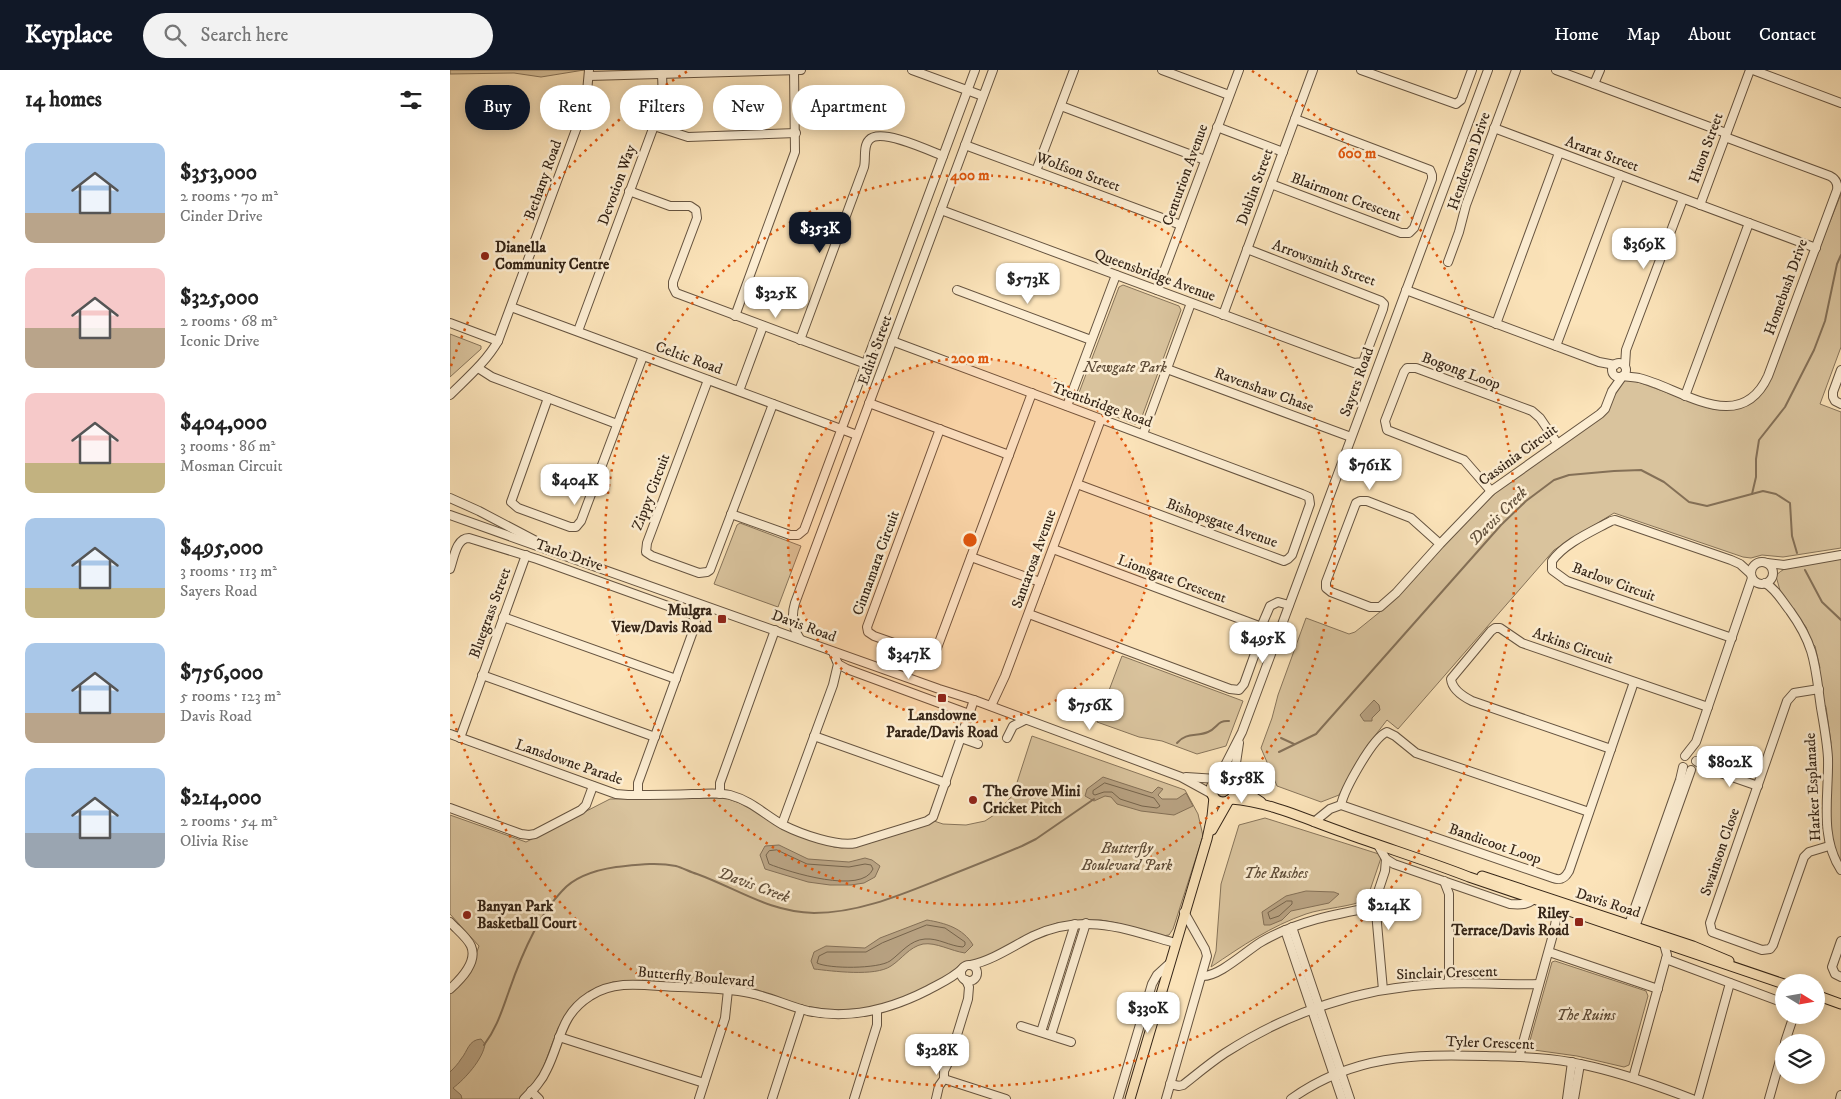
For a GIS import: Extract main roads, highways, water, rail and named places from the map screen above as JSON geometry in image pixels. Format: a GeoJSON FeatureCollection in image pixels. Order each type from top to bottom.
{"type":"FeatureCollection","features":[{"type":"Feature","properties":{"kind":"main road"},"geometry":{"type":"LineString","coordinates":[[1130,1099],[1207,839],[1212,816],[1212,786],[1218,779],[1225,778],[1234,783],[1235,792],[1207,839]]}},
{"type":"Feature","properties":{"kind":"main road","name":"Davis Road"},"geometry":{"type":"LineString","coordinates":[[1234,783],[1263,803],[1314,822],[1631,929],[1693,946],[1765,978]]}},
{"type":"Feature","properties":{"kind":"main road"},"geometry":{"type":"LineString","coordinates":[[1213,795],[1219,801],[1230,800]]}},
{"type":"Feature","properties":{"kind":"main road","name":"Davis Road"},"geometry":{"type":"LineString","coordinates":[[1230,800],[1263,803]]}},
{"type":"Feature","properties":{"kind":"main road","name":"Davis Road"},"geometry":{"type":"LineString","coordinates":[[1631,929],[1664,944],[1775,981]]}},
{"type":"Feature","properties":{"kind":"main road"},"geometry":{"type":"LineString","coordinates":[[1825,998],[1841,1004]]}},
{"type":"Feature","properties":{"kind":"water"},"geometry":{"type":"Polygon","coordinates":[[[1374,700],[1379,705],[1380,710],[1372,718],[1372,721],[1364,721],[1360,715],[1374,700]]]}},
{"type":"Feature","properties":{"kind":"water"},"geometry":{"type":"Polygon","coordinates":[[[1103,777],[1152,793],[1158,787],[1163,789],[1158,795],[1162,799],[1177,799],[1186,793],[1193,806],[1174,815],[1141,811],[1117,804],[1111,797],[1105,796],[1094,801],[1085,796],[1087,789],[1103,777]]]}},
{"type":"Feature","properties":{"kind":"water"},"geometry":{"type":"Polygon","coordinates":[[[779,845],[808,859],[849,862],[865,858],[872,860],[880,866],[875,877],[864,883],[830,885],[808,882],[765,869],[760,855],[765,846],[779,845]]]}},
{"type":"Feature","properties":{"kind":"water"},"geometry":{"type":"Polygon","coordinates":[[[1306,891],[1334,892],[1339,894],[1329,903],[1291,911],[1282,920],[1270,925],[1264,925],[1262,912],[1286,896],[1306,891]]]}},
{"type":"Feature","properties":{"kind":"water"},"geometry":{"type":"Polygon","coordinates":[[[927,920],[959,930],[973,945],[965,953],[933,944],[923,944],[910,950],[891,966],[875,971],[853,972],[814,969],[811,961],[814,952],[826,946],[865,948],[880,938],[927,920]]]}},
{"type":"Feature","properties":{"kind":"water"},"geometry":{"type":"Polygon","coordinates":[[[481,1039],[485,1044],[481,1056],[468,1074],[453,1088],[461,1095],[462,1099],[450,1099],[450,1072],[459,1063],[473,1041],[481,1039]]]}},
{"type":"Feature","properties":{"kind":"waterway"},"geometry":{"type":"LineString","coordinates":[[1752,494],[1756,477],[1759,440],[1785,407],[1814,350],[1825,321],[1837,264],[1841,255]]}},
{"type":"Feature","properties":{"kind":"waterway","name":"Davis Creek"},"geometry":{"type":"LineString","coordinates":[[1279,752],[1316,734],[1501,525],[1526,501],[1554,480],[1569,475],[1641,470],[1664,482],[1689,502],[1707,506],[1763,491],[1776,494],[1790,503],[1792,536],[1797,553]]}},
{"type":"Feature","properties":{"kind":"waterway","name":"Davis Creek"},"geometry":{"type":"LineString","coordinates":[[1805,570],[1822,602],[1841,620]]}},
{"type":"Feature","properties":{"kind":"waterway","name":"Davis Creek"},"geometry":{"type":"LineString","coordinates":[[1177,743],[1184,737],[1208,732],[1220,723],[1229,721]]}},
{"type":"Feature","properties":{"kind":"waterway","name":"Davis Creek"},"geometry":{"type":"LineString","coordinates":[[1281,738],[1294,744]]}},
{"type":"Feature","properties":{"kind":"waterway","name":"Davis Creek"},"geometry":{"type":"LineString","coordinates":[[484,1045],[496,1025],[519,965],[545,913],[567,886],[586,874],[616,867],[646,864],[676,866],[782,909],[814,913],[846,910],[893,897],[1022,846],[1036,839],[1094,799]]}},
{"type":"Feature","properties":{"kind":"place","name":"Dianella Community Centre"},"geometry":{"type":"Point","coordinates":[485,256]}},
{"type":"Feature","properties":{"kind":"place","name":"Mulgra View/Davis Road"},"geometry":{"type":"Point","coordinates":[722,619]}},
{"type":"Feature","properties":{"kind":"place","name":"Lansdowne Parade/Davis Road"},"geometry":{"type":"Point","coordinates":[942,698]}},
{"type":"Feature","properties":{"kind":"place","name":"The Grove Mini Cricket Pitch"},"geometry":{"type":"Point","coordinates":[973,800]}},
{"type":"Feature","properties":{"kind":"place","name":"Banyan Park Basketball Court"},"geometry":{"type":"Point","coordinates":[467,915]}},
{"type":"Feature","properties":{"kind":"place","name":"Riley Terrace/Davis Road"},"geometry":{"type":"Point","coordinates":[1579,922]}},
{"type":"Feature","properties":{"kind":"park label","name":"Newgate Park"},"geometry":{"type":"Point","coordinates":[1125,367]}},
{"type":"Feature","properties":{"kind":"park label","name":"Butterfly Boulevard Park"},"geometry":{"type":"Point","coordinates":[1127,856]}},
{"type":"Feature","properties":{"kind":"park label","name":"The Rushes"},"geometry":{"type":"Point","coordinates":[1276,873]}},
{"type":"Feature","properties":{"kind":"park label","name":"The Ruins"},"geometry":{"type":"Point","coordinates":[1586,1015]}}]}
